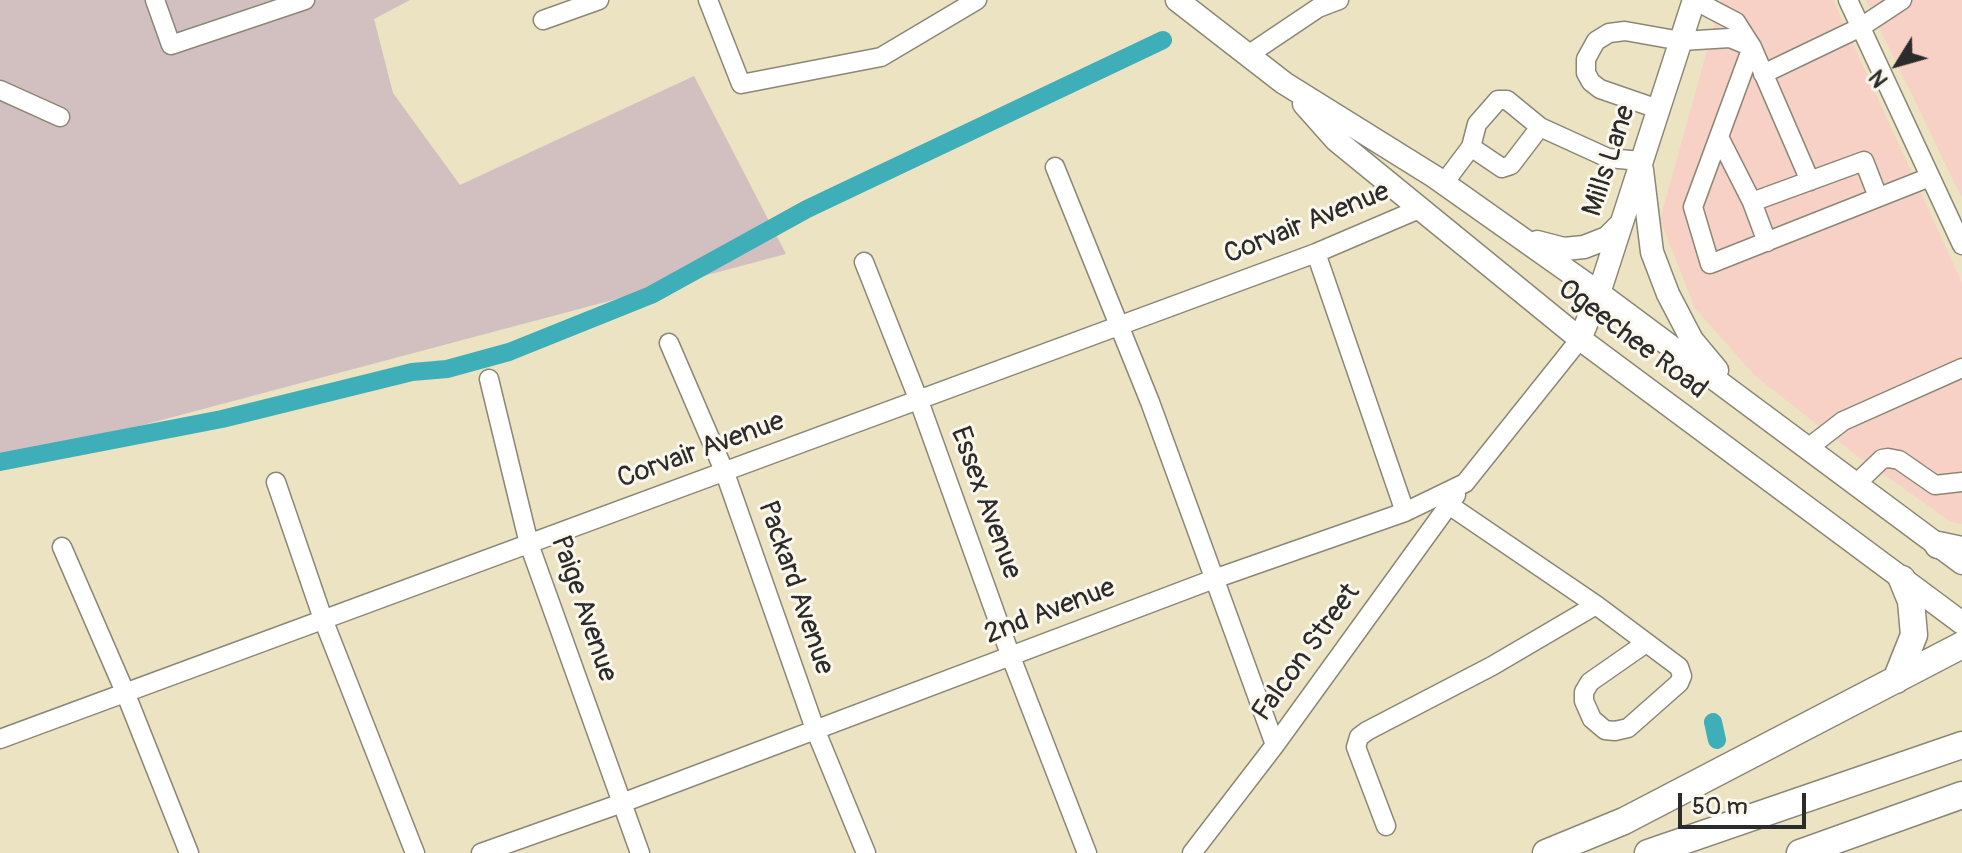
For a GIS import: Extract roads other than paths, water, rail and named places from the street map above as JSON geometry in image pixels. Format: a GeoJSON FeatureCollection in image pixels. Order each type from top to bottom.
{"type":"FeatureCollection","features":[{"type":"Feature","properties":{"kind":"highway"},"geometry":{"type":"LineString","coordinates":[[1896,680],[1914,635],[1911,601],[1902,579]]}},
{"type":"Feature","properties":{"kind":"highway"},"geometry":{"type":"LineString","coordinates":[[1546,853],[1624,821],[1962,645]]}},
{"type":"Feature","properties":{"kind":"highway"},"geometry":{"type":"LineString","coordinates":[[1648,853],[1962,745]]}},
{"type":"Feature","properties":{"kind":"highway"},"geometry":{"type":"LineString","coordinates":[[1800,853],[1962,795]]}},
{"type":"Feature","properties":{"kind":"main road","name":"Ogeechee Road"},"geometry":{"type":"LineString","coordinates":[[1177,0],[1284,83],[1444,183],[1521,237],[1743,401],[1950,548],[1962,563]]}},
{"type":"Feature","properties":{"kind":"main road","name":"Mills Lane"},"geometry":{"type":"LineString","coordinates":[[1580,339],[1599,293],[1694,0]]}},
{"type":"Feature","properties":{"kind":"main road","name":"Ogeechee Road"},"geometry":{"type":"LineString","coordinates":[[1284,83],[1336,140],[1580,339],[1962,623]]}},
{"type":"Feature","properties":{"kind":"main road"},"geometry":{"type":"LineString","coordinates":[[1641,161],[1652,252],[1668,294],[1692,340],[1743,401]]}},
{"type":"Feature","properties":{"kind":"main road"},"geometry":{"type":"LineString","coordinates":[[1521,237],[1564,249],[1584,247],[1607,238],[1620,225]]}},
{"type":"Feature","properties":{"kind":"street"},"geometry":{"type":"LineString","coordinates":[[155,0],[171,45],[305,0]]}},
{"type":"Feature","properties":{"kind":"street"},"geometry":{"type":"LineString","coordinates":[[543,20],[599,0]]}},
{"type":"Feature","properties":{"kind":"street"},"geometry":{"type":"LineString","coordinates":[[708,0],[741,84],[881,57],[977,0]]}},
{"type":"Feature","properties":{"kind":"street"},"geometry":{"type":"LineString","coordinates":[[1248,55],[1318,8],[1339,0]]}},
{"type":"Feature","properties":{"kind":"street"},"geometry":{"type":"LineString","coordinates":[[1694,0],[1736,22],[1752,47],[1810,181]]}},
{"type":"Feature","properties":{"kind":"street"},"geometry":{"type":"LineString","coordinates":[[1848,0],[1961,239]]}},
{"type":"Feature","properties":{"kind":"street"},"geometry":{"type":"LineString","coordinates":[[1763,74],[1861,27],[1902,0]]}},
{"type":"Feature","properties":{"kind":"street"},"geometry":{"type":"LineString","coordinates":[[1658,109],[1600,89],[1591,82],[1586,73],[1586,59],[1596,41],[1609,33],[1625,31],[1681,41],[1730,38],[1752,47]]}},
{"type":"Feature","properties":{"kind":"street"},"geometry":{"type":"LineString","coordinates":[[1752,47],[1693,207],[1710,264],[1930,177]]}},
{"type":"Feature","properties":{"kind":"street"},"geometry":{"type":"LineString","coordinates":[[0,90],[60,117]]}},
{"type":"Feature","properties":{"kind":"street"},"geometry":{"type":"LineString","coordinates":[[1444,183],[1471,147],[1477,124],[1498,100],[1507,100],[1540,127],[1608,158],[1641,161]]}},
{"type":"Feature","properties":{"kind":"street"},"geometry":{"type":"LineString","coordinates":[[1471,147],[1502,168],[1511,165],[1540,127]]}},
{"type":"Feature","properties":{"kind":"street"},"geometry":{"type":"LineString","coordinates":[[1720,139],[1752,202],[1767,242]]}},
{"type":"Feature","properties":{"kind":"street"},"geometry":{"type":"LineString","coordinates":[[1752,202],[1864,161],[1878,197]]}},
{"type":"Feature","properties":{"kind":"street"},"geometry":{"type":"LineString","coordinates":[[1055,167],[1150,402],[1275,745]]}},
{"type":"Feature","properties":{"kind":"street","name":"Corvair Avenue"},"geometry":{"type":"LineString","coordinates":[[0,739],[1316,253],[1419,209]]}},
{"type":"Feature","properties":{"kind":"street"},"geometry":{"type":"LineString","coordinates":[[1316,253],[1405,512]]}},
{"type":"Feature","properties":{"kind":"street","name":"Essex Avenue"},"geometry":{"type":"LineString","coordinates":[[864,262],[1087,853]]}},
{"type":"Feature","properties":{"kind":"street","name":"2nd Avenue"},"geometry":{"type":"LineString","coordinates":[[481,853],[622,803],[1214,579],[1405,512],[1465,483],[1580,339]]}},
{"type":"Feature","properties":{"kind":"street","name":"Packard Avenue"},"geometry":{"type":"LineString","coordinates":[[669,343],[725,473],[815,729],[866,853]]}},
{"type":"Feature","properties":{"kind":"street"},"geometry":{"type":"LineString","coordinates":[[1808,448],[1843,421],[1962,368]]}},
{"type":"Feature","properties":{"kind":"street","name":"Paige Avenue"},"geometry":{"type":"LineString","coordinates":[[489,379],[529,544],[640,853]]}},
{"type":"Feature","properties":{"kind":"street"},"geometry":{"type":"LineString","coordinates":[[1857,483],[1882,459],[1888,458],[1899,460],[1935,485],[1962,482]]}},
{"type":"Feature","properties":{"kind":"street"},"geometry":{"type":"LineString","coordinates":[[276,482],[323,619],[415,853]]}},
{"type":"Feature","properties":{"kind":"street","name":"Falcon Street"},"geometry":{"type":"LineString","coordinates":[[1192,853],[1275,745],[1465,483]]}},
{"type":"Feature","properties":{"kind":"street"},"geometry":{"type":"LineString","coordinates":[[1449,505],[1596,605],[1679,667],[1682,676],[1679,683],[1628,728],[1605,730],[1592,719],[1584,701],[1584,692],[1590,682],[1646,643]]}},
{"type":"Feature","properties":{"kind":"street"},"geometry":{"type":"LineString","coordinates":[[62,547],[125,692],[189,853]]}},
{"type":"Feature","properties":{"kind":"street"},"geometry":{"type":"LineString","coordinates":[[1386,826],[1356,747],[1359,737],[1492,666],[1596,605]]}},
{"type":"Feature","properties":{"kind":"waterway"},"geometry":{"type":"LineString","coordinates":[[0,462],[222,419],[412,372],[447,369],[509,352],[651,295],[807,209],[1163,40]]}},
{"type":"Feature","properties":{"kind":"waterway"},"geometry":{"type":"LineString","coordinates":[[1713,722],[1717,740]]}}]}
